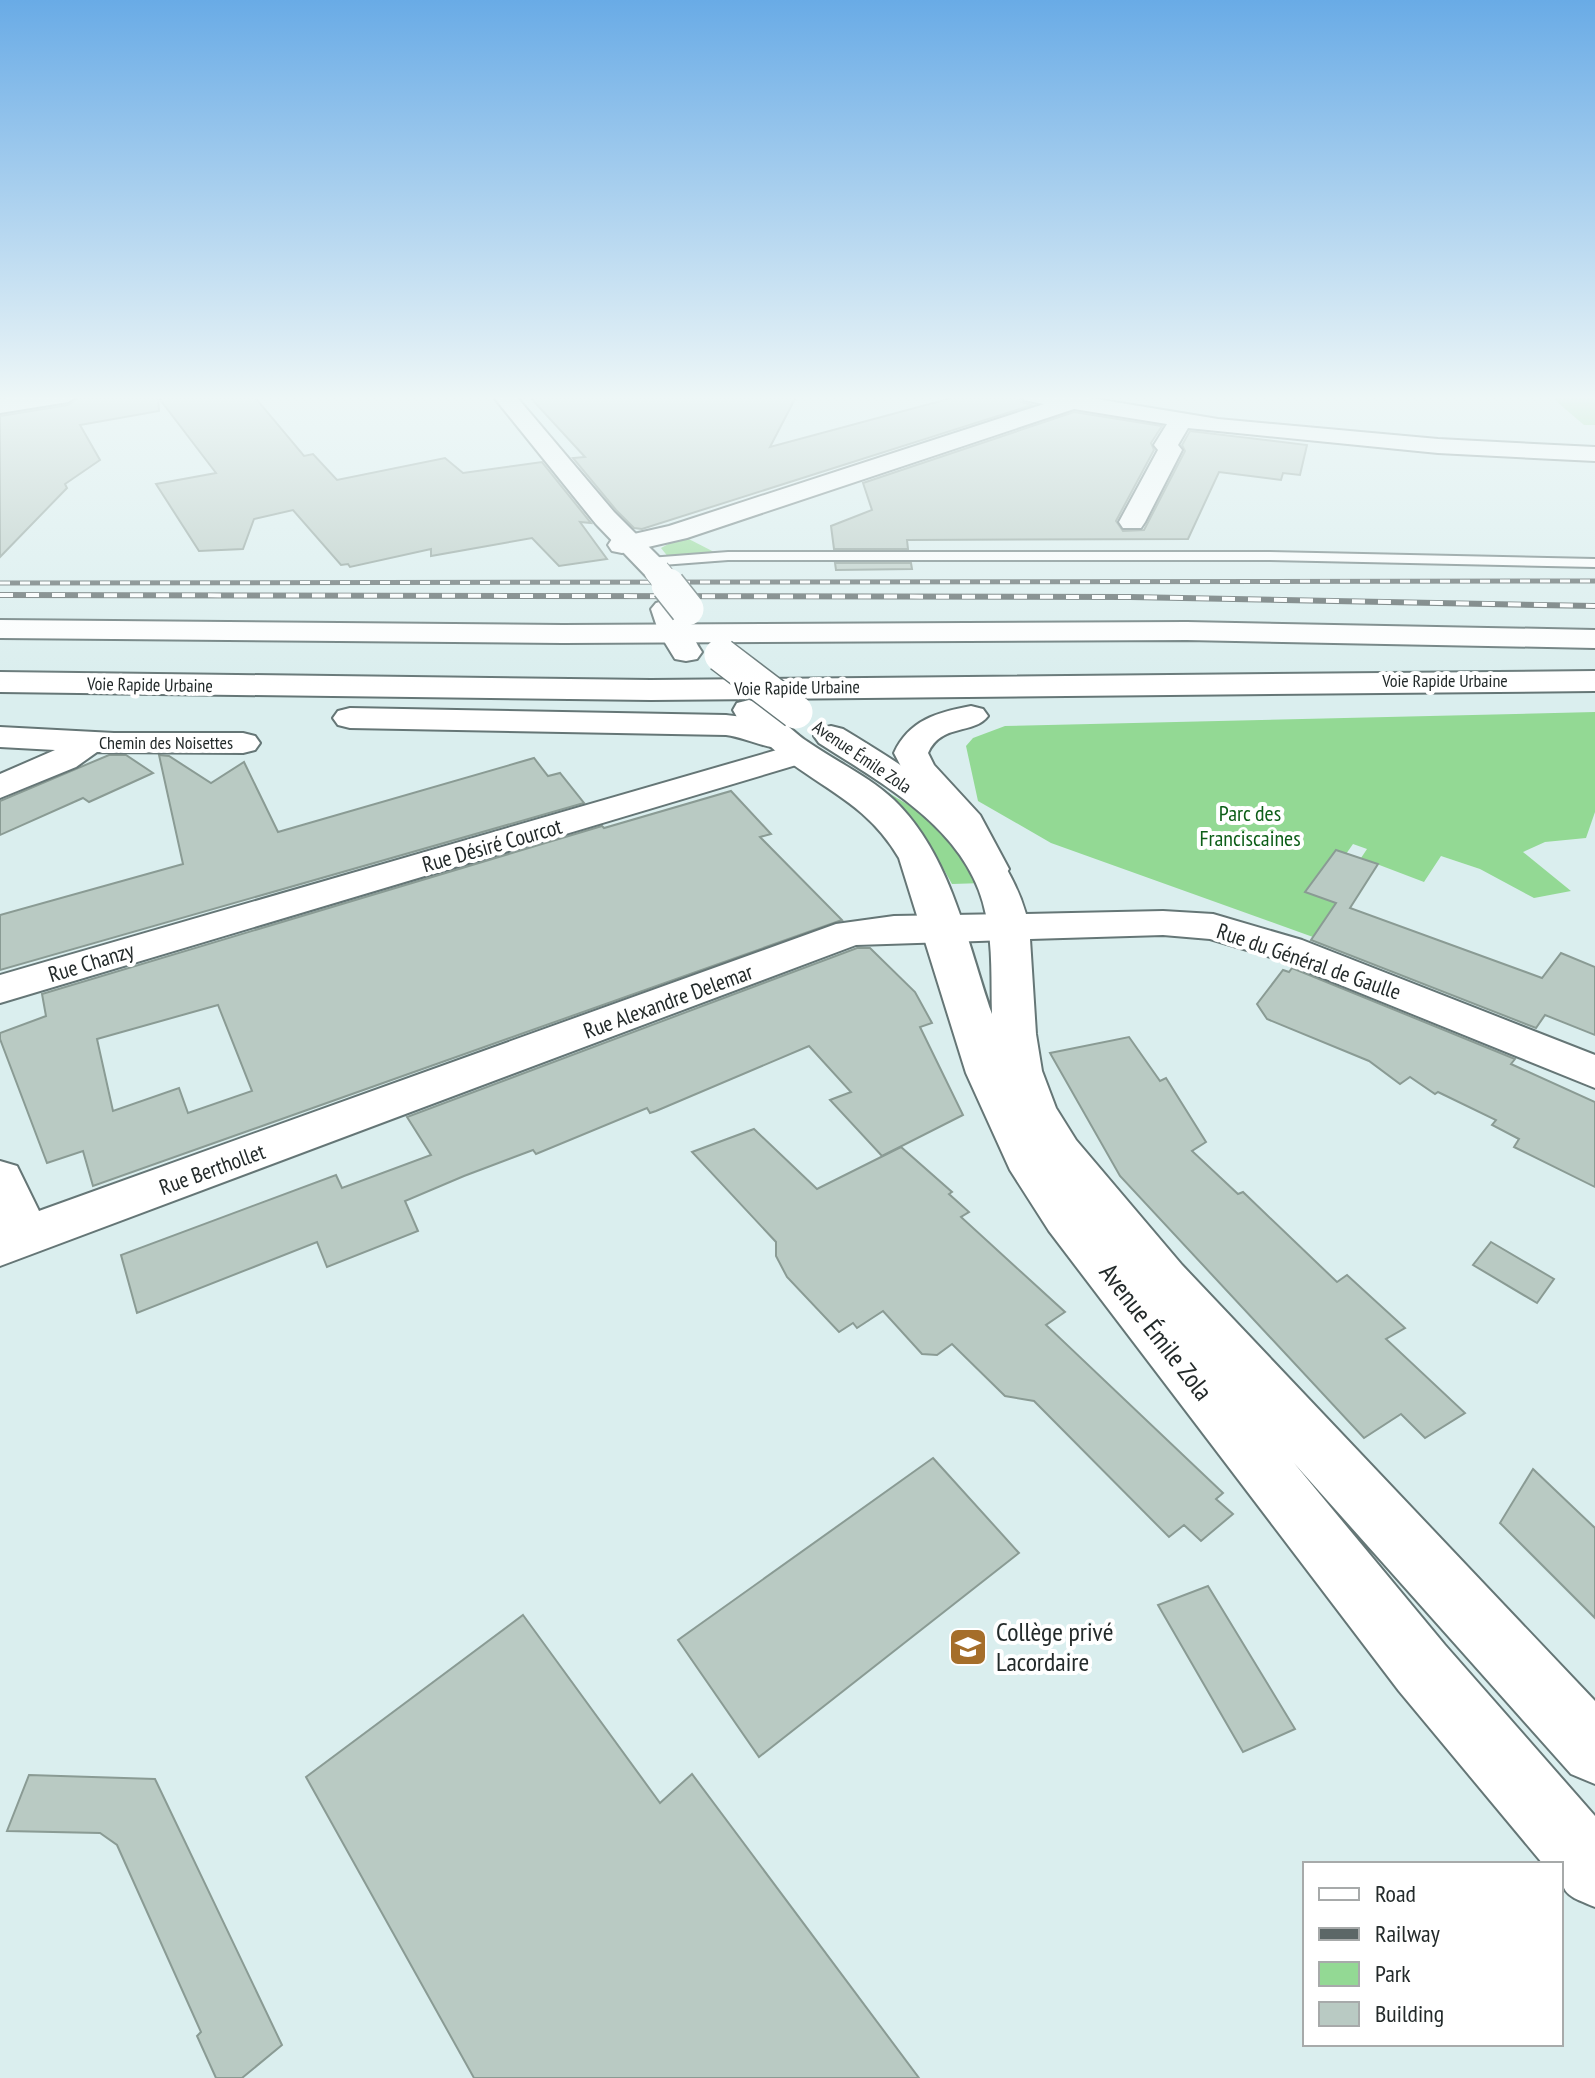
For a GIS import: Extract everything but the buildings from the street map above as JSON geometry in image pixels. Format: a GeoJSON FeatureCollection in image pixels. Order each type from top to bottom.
{"type":"FeatureCollection","features":[{"type":"Feature","properties":{"kind":"main road"},"geometry":{"type":"LineString","coordinates":[[583,492],[640,559],[678,626],[777,725]]}},
{"type":"Feature","properties":{"kind":"main road"},"geometry":{"type":"LineString","coordinates":[[640,559],[824,492]]}},
{"type":"Feature","properties":{"kind":"main road"},"geometry":{"type":"LineString","coordinates":[[1132,522],[1148,492]]}},
{"type":"Feature","properties":{"kind":"main road"},"geometry":{"type":"LineString","coordinates":[[0,629],[678,626],[704,643],[723,646],[1292,632],[1595,639]]}},
{"type":"Feature","properties":{"kind":"main road"},"geometry":{"type":"LineString","coordinates":[[723,646],[777,725]]}},
{"type":"Feature","properties":{"kind":"main road","name":"Voie Rapide Urbaine"},"geometry":{"type":"LineString","coordinates":[[0,654],[641,662],[1595,654]]}},
{"type":"Feature","properties":{"kind":"main road","name":"Voie Rapide Urbaine"},"geometry":{"type":"LineString","coordinates":[[0,682],[651,690],[1595,681]]}},
{"type":"Feature","properties":{"kind":"main road"},"geometry":{"type":"LineString","coordinates":[[318,717],[777,725],[971,716],[1595,702]]}},
{"type":"Feature","properties":{"kind":"main road","name":"Chemin des Noisettes"},"geometry":{"type":"LineString","coordinates":[[0,710],[250,730],[89,742],[0,737]]}},
{"type":"Feature","properties":{"kind":"main road"},"geometry":{"type":"LineString","coordinates":[[971,716],[934,727],[917,740],[911,753],[918,769],[967,823],[990,869]]}},
{"type":"Feature","properties":{"kind":"main road","name":"Avenue Émile Zola"},"geometry":{"type":"LineString","coordinates":[[777,725],[824,754],[842,759],[886,783],[920,796],[956,827],[990,869],[1009,927],[1019,1073],[1025,1094],[1059,1152],[1165,1281],[1595,1750]]}},
{"type":"Feature","properties":{"kind":"main road","name":"Avenue Émile Zola"},"geometry":{"type":"LineString","coordinates":[[777,725],[868,798],[900,828],[918,858],[989,1073],[1034,1170],[1067,1217],[1422,1668],[1595,1871]]}},
{"type":"Feature","properties":{"kind":"main road","name":"Rue Désiré Courcot"},"geometry":{"type":"LineString","coordinates":[[182,935],[777,725]]}},
{"type":"Feature","properties":{"kind":"main road"},"geometry":{"type":"LineString","coordinates":[[0,787],[64,760],[89,742]]}},
{"type":"Feature","properties":{"kind":"main road","name":"Rue du Général de Gaulle"},"geometry":{"type":"LineString","coordinates":[[943,928],[1175,923],[1227,931],[1288,949],[1595,1072]]}},
{"type":"Feature","properties":{"kind":"main road","name":"Rue Alexandre Delemar"},"geometry":{"type":"LineString","coordinates":[[399,1101],[850,933],[943,928]]}},
{"type":"Feature","properties":{"kind":"main road","name":"Rue Chanzy"},"geometry":{"type":"LineString","coordinates":[[0,989],[182,935]]}},
{"type":"Feature","properties":{"kind":"main road","name":"Rue Berthollet"},"geometry":{"type":"LineString","coordinates":[[13,1242],[399,1101]]}},
{"type":"Feature","properties":{"kind":"main road"},"geometry":{"type":"LineString","coordinates":[[0,1179],[13,1242]]}},
{"type":"Feature","properties":{"kind":"lane"},"geometry":{"type":"LineString","coordinates":[[640,559],[1243,554],[1424,556],[1595,563]]}},
{"type":"Feature","properties":{"kind":"green space"},"geometry":{"type":"Polygon","coordinates":[[[683,536],[716,553],[669,558],[661,548],[683,536]]]}},
{"type":"Feature","properties":{"kind":"green space","name":"Parc des Franciscaines"},"geometry":{"type":"Polygon","coordinates":[[[1595,712],[1595,812],[1586,838],[1545,842],[1523,852],[1571,891],[1534,898],[1480,869],[1441,856],[1424,882],[1361,858],[1367,849],[1353,844],[1346,854],[1336,850],[1306,892],[1336,903],[1313,937],[1051,843],[978,801],[966,746],[973,738],[1005,726],[1595,712]]]}},
{"type":"Feature","properties":{"kind":"green space"},"geometry":{"type":"Polygon","coordinates":[[[852,771],[927,816],[960,847],[984,883],[952,884],[926,838],[901,810],[852,771]]]}},
{"type":"Feature","properties":{"kind":"railway"},"geometry":{"type":"LineString","coordinates":[[0,583],[1595,581]]}},
{"type":"Feature","properties":{"kind":"railway"},"geometry":{"type":"LineString","coordinates":[[0,595],[1130,597],[1595,606]]}},
{"type":"Feature","properties":{"kind":"place","name":"Collège privé Lacordaire"},"geometry":{"type":"Point","coordinates":[968,1647]}}]}
